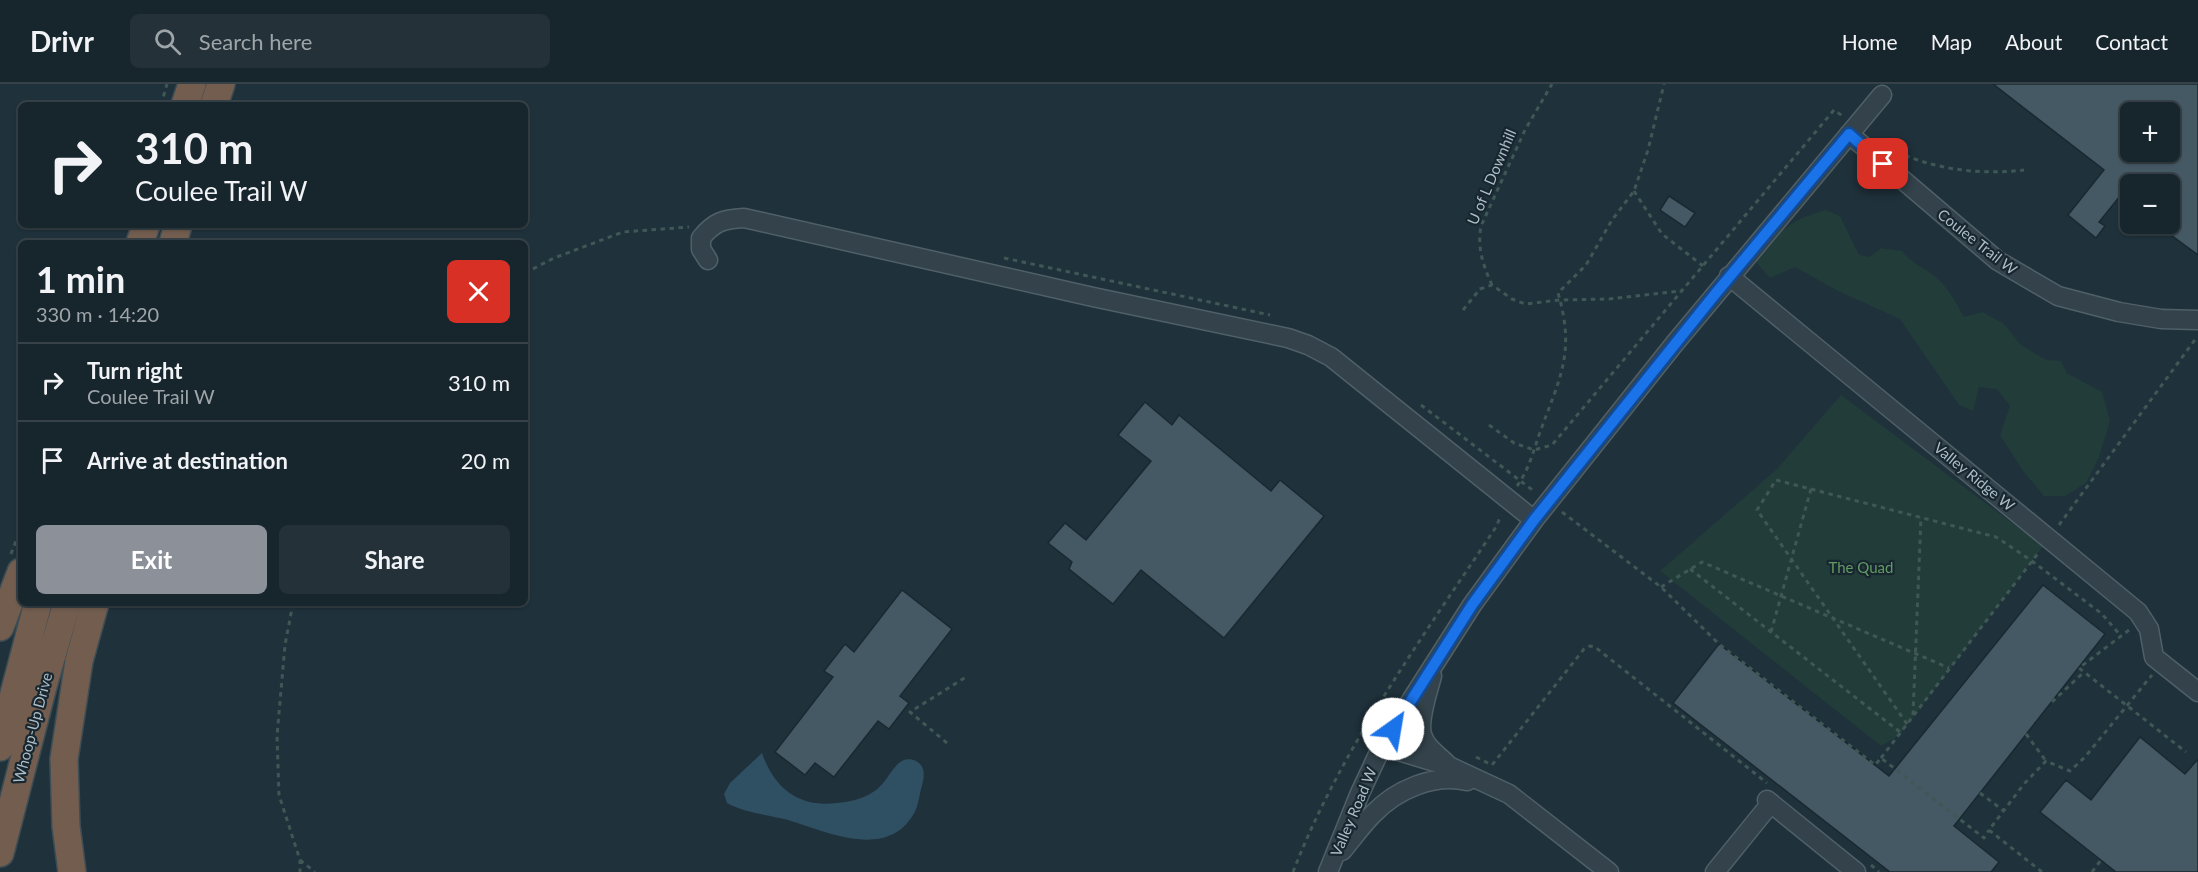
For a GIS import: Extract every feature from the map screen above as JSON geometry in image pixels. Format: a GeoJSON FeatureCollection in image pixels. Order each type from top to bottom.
{"type":"FeatureCollection","features":[{"type":"Feature","properties":{"kind":"highway"},"geometry":{"type":"LineString","coordinates":[[186,102],[192,84]]}},
{"type":"Feature","properties":{"kind":"highway"},"geometry":{"type":"LineString","coordinates":[[215,102],[221,84]]}},
{"type":"Feature","properties":{"kind":"highway"},"geometry":{"type":"LineString","coordinates":[[0,627],[18,580]]}},
{"type":"Feature","properties":{"kind":"highway","name":"Whoop-Up Drive"},"geometry":{"type":"LineString","coordinates":[[0,747],[37,606]]}},
{"type":"Feature","properties":{"kind":"highway","name":"Whoop-Up Drive"},"geometry":{"type":"LineString","coordinates":[[0,853],[66,606]]}},
{"type":"Feature","properties":{"kind":"highway"},"geometry":{"type":"LineString","coordinates":[[72,872],[66,826],[64,759],[79,661],[94,606]]}},
{"type":"Feature","properties":{"kind":"street","name":"Valley Road W"},"geometry":{"type":"LineString","coordinates":[[1330,868],[1360,793],[1382,746],[1435,660],[1534,520],[1729,276],[1882,95]]}},
{"type":"Feature","properties":{"kind":"street","name":"Coulee Trail W"},"geometry":{"type":"LineString","coordinates":[[1852,130],[1998,261],[2050,291],[2087,305],[2119,312],[2161,319],[2198,320]]}},
{"type":"Feature","properties":{"kind":"street"},"geometry":{"type":"LineString","coordinates":[[708,260],[701,249],[701,238],[711,225],[729,219],[744,218],[1070,292],[1288,338],[1331,357],[1534,520]]}},
{"type":"Feature","properties":{"kind":"street","name":"Valley Ridge W"},"geometry":{"type":"LineString","coordinates":[[1729,276],[2138,612],[2149,629],[2154,657],[2198,692]]}},
{"type":"Feature","properties":{"kind":"street"},"geometry":{"type":"LineString","coordinates":[[1435,660],[1423,713],[1422,734],[1429,747],[1451,767]]}},
{"type":"Feature","properties":{"kind":"street"},"geometry":{"type":"LineString","coordinates":[[1382,746],[1451,767],[1509,794],[1609,872]]}},
{"type":"Feature","properties":{"kind":"street"},"geometry":{"type":"LineString","coordinates":[[1330,868],[1373,813],[1406,790],[1442,778],[1462,779],[1490,786]]}},
{"type":"Feature","properties":{"kind":"street"},"geometry":{"type":"LineString","coordinates":[[1715,872],[1770,797],[1863,868]]}},
{"type":"Feature","properties":{"kind":"path"},"geometry":{"type":"LineString","coordinates":[[162,102],[167,84]]}},
{"type":"Feature","properties":{"kind":"path","name":"U of L Downhill"},"geometry":{"type":"LineString","coordinates":[[1492,285],[1482,263],[1479,239],[1481,226],[1525,130],[1552,84]]}},
{"type":"Feature","properties":{"kind":"path"},"geometry":{"type":"LineString","coordinates":[[1293,872],[1324,805],[1386,693],[1496,527],[1507,498],[1521,481],[1561,378],[1567,345],[1566,316],[1558,293],[1586,265],[1612,220],[1634,191],[1648,150],[1664,84]]}},
{"type":"Feature","properties":{"kind":"path"},"geometry":{"type":"LineString","coordinates":[[1489,425],[1514,443],[1534,450],[1552,444],[1834,110],[1852,130]]}},
{"type":"Feature","properties":{"kind":"path"},"geometry":{"type":"LineString","coordinates":[[1892,150],[1935,166],[1967,172],[1998,173],[2024,170]]}},
{"type":"Feature","properties":{"kind":"path"},"geometry":{"type":"LineString","coordinates":[[1634,191],[1662,234],[1703,266]]}},
{"type":"Feature","properties":{"kind":"path"},"geometry":{"type":"LineString","coordinates":[[528,271],[554,258],[623,232],[711,225]]}},
{"type":"Feature","properties":{"kind":"path"},"geometry":{"type":"LineString","coordinates":[[997,256],[1274,316]]}},
{"type":"Feature","properties":{"kind":"path"},"geometry":{"type":"LineString","coordinates":[[1463,310],[1480,289],[1492,285],[1512,299],[1526,304],[1560,300],[1609,299],[1682,291]]}},
{"type":"Feature","properties":{"kind":"path"},"geometry":{"type":"LineString","coordinates":[[1416,402],[1661,587],[1719,644],[1875,765],[2049,539],[2198,336]]}},
{"type":"Feature","properties":{"kind":"path"},"geometry":{"type":"LineString","coordinates":[[1906,724],[1757,510],[1776,480],[1996,537],[2102,614],[2121,636]]}},
{"type":"Feature","properties":{"kind":"path"},"geometry":{"type":"LineString","coordinates":[[1771,632],[1811,489]]}},
{"type":"Feature","properties":{"kind":"path"},"geometry":{"type":"LineString","coordinates":[[1912,716],[1921,517]]}},
{"type":"Feature","properties":{"kind":"path"},"geometry":{"type":"LineString","coordinates":[[1661,587],[1702,562],[1949,668]]}},
{"type":"Feature","properties":{"kind":"path"},"geometry":{"type":"LineString","coordinates":[[1690,569],[1900,732]]}},
{"type":"Feature","properties":{"kind":"path"},"geometry":{"type":"LineString","coordinates":[[292,606],[285,645],[277,736],[279,795],[300,861],[300,872]]}},
{"type":"Feature","properties":{"kind":"path"},"geometry":{"type":"LineString","coordinates":[[2143,620],[2079,668],[2186,752]]}},
{"type":"Feature","properties":{"kind":"path"},"geometry":{"type":"LineString","coordinates":[[1476,757],[1492,765],[1584,649],[1590,646],[1595,647],[1770,797]]}},
{"type":"Feature","properties":{"kind":"path"},"geometry":{"type":"LineString","coordinates":[[2026,734],[2046,760],[2070,771],[2085,757],[2162,663]]}},
{"type":"Feature","properties":{"kind":"path"},"geometry":{"type":"LineString","coordinates":[[2052,702],[2084,672]]}},
{"type":"Feature","properties":{"kind":"path"},"geometry":{"type":"LineString","coordinates":[[947,743],[910,712],[966,677]]}},
{"type":"Feature","properties":{"kind":"path"},"geometry":{"type":"LineString","coordinates":[[1881,758],[1984,838],[2024,784],[2046,760]]}},
{"type":"Feature","properties":{"kind":"path"},"geometry":{"type":"LineString","coordinates":[[1980,793],[2004,811]]}},
{"type":"Feature","properties":{"kind":"path"},"geometry":{"type":"LineString","coordinates":[[1989,830],[2042,872]]}},
{"type":"Feature","properties":{"kind":"path"},"geometry":{"type":"LineString","coordinates":[[2091,872],[2101,860]]}},
{"type":"Feature","properties":{"kind":"path"},"geometry":{"type":"LineString","coordinates":[[300,861],[315,872]]}},
{"type":"Feature","properties":{"kind":"path"},"geometry":{"type":"LineString","coordinates":[[1863,868],[1879,872]]}},
{"type":"Feature","properties":{"kind":"green space"},"geometry":{"type":"Polygon","coordinates":[[[1826,210],[1840,216],[1859,255],[1870,257],[1881,248],[1902,251],[1942,283],[1964,317],[1982,312],[2003,323],[2021,345],[2046,360],[2061,361],[2067,373],[2102,392],[2110,421],[2099,457],[2086,483],[2065,496],[2044,496],[2023,471],[2000,435],[2010,406],[1997,389],[1979,387],[1973,411],[1959,405],[1900,319],[1836,290],[1795,267],[1770,278],[1756,262],[1778,234],[1802,218],[1826,210]]]}},
{"type":"Feature","properties":{"kind":"green space","name":"The Quad"},"geometry":{"type":"Polygon","coordinates":[[[1841,395],[2043,546],[1900,735],[1881,746],[1660,571],[1776,470],[1841,395]]]}},
{"type":"Feature","properties":{"kind":"water"},"geometry":{"type":"Polygon","coordinates":[[[762,753],[773,776],[781,786],[800,799],[823,804],[849,801],[868,795],[883,784],[901,762],[907,759],[914,760],[922,766],[924,774],[916,809],[901,829],[888,836],[872,840],[838,836],[727,803],[724,794],[730,783],[762,753]]]}},
{"type":"Feature","properties":{"kind":"building"},"geometry":{"type":"Polygon","coordinates":[[[1993,84],[2198,84],[2198,255],[2170,234],[2180,234],[2180,174],[2120,174],[2120,196],[2099,222],[2105,226],[2096,238],[2068,215],[2104,170],[1993,84]]]}},
{"type":"Feature","properties":{"kind":"building"},"geometry":{"type":"Polygon","coordinates":[[[1669,196],[1695,213],[1685,227],[1660,210],[1669,196]]]}},
{"type":"Feature","properties":{"kind":"building"},"geometry":{"type":"Polygon","coordinates":[[[1145,402],[1172,425],[1179,415],[1271,491],[1280,480],[1324,516],[1224,638],[1141,570],[1113,604],[1069,569],[1072,562],[1048,543],[1065,523],[1086,540],[1151,461],[1118,435],[1145,402]]]}},
{"type":"Feature","properties":{"kind":"building"},"geometry":{"type":"Polygon","coordinates":[[[2043,585],[2105,634],[1954,826],[1999,862],[1991,872],[1890,872],[1673,703],[1719,644],[1889,776],[2043,585]]]}},
{"type":"Feature","properties":{"kind":"building"},"geometry":{"type":"Polygon","coordinates":[[[902,590],[952,629],[900,696],[909,703],[889,729],[878,721],[834,777],[815,763],[805,775],[775,752],[833,677],[824,671],[845,644],[854,652],[902,590]]]}},
{"type":"Feature","properties":{"kind":"building"},"geometry":{"type":"Polygon","coordinates":[[[2140,737],[2185,774],[2198,759],[2198,872],[2116,872],[2040,812],[2066,780],[2091,800],[2140,737]]]}},
{"type":"Feature","properties":{"kind":"route"},"geometry":{"type":"LineString","coordinates":[[1393,729],[1472,605],[1534,520],[1618,413],[1849,134],[1883,164]]}}]}
